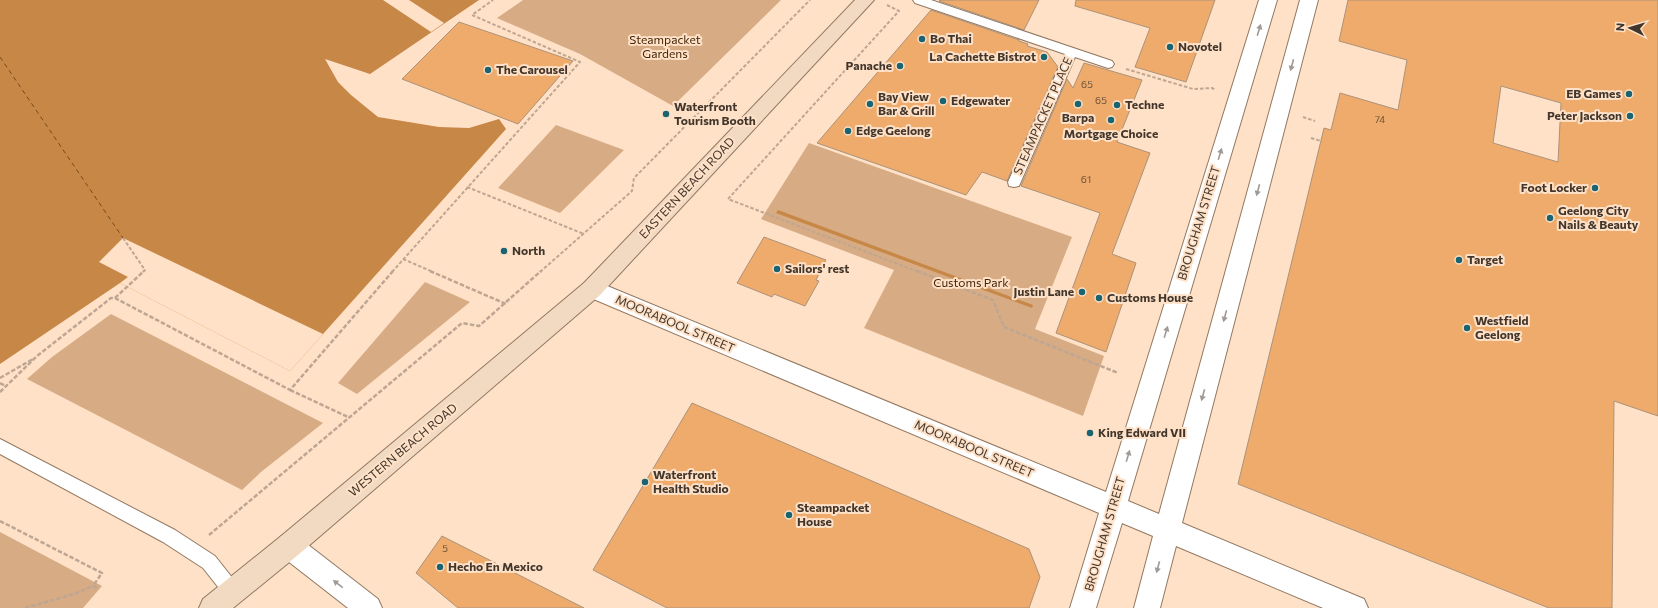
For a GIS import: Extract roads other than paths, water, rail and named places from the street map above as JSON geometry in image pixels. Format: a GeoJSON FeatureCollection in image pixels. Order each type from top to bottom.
{"type":"FeatureCollection","features":[{"type":"Feature","properties":{"kind":"street","name":"EASTERN BEACH ROAD"},"geometry":{"type":"LineString","coordinates":[[592,290],[865,0]]}},
{"type":"Feature","properties":{"kind":"street","name":"BROUGHAM STREET"},"geometry":{"type":"LineString","coordinates":[[1083,608],[1268,0]]}},
{"type":"Feature","properties":{"kind":"street"},"geometry":{"type":"LineString","coordinates":[[1147,608],[1310,0]]}},
{"type":"Feature","properties":{"kind":"street","name":"MOORABOOL STREET"},"geometry":{"type":"LineString","coordinates":[[592,290],[1355,608]]}},
{"type":"Feature","properties":{"kind":"street","name":"WESTERN BEACH ROAD"},"geometry":{"type":"LineString","coordinates":[[212,608],[289,546],[592,290]]}},
{"type":"Feature","properties":{"kind":"street"},"geometry":{"type":"LineString","coordinates":[[289,546],[368,608]]}},
{"type":"Feature","properties":{"kind":"lane","name":"STEAMPACKET PLACE"},"geometry":{"type":"LineString","coordinates":[[919,0],[1108,64]]}},
{"type":"Feature","properties":{"kind":"lane","name":"STEAMPACKET PLACE"},"geometry":{"type":"LineString","coordinates":[[1014,182],[1072,51]]}},
{"type":"Feature","properties":{"kind":"lane"},"geometry":{"type":"LineString","coordinates":[[0,446],[168,536],[209,562],[217,570],[232,591]]}},
{"type":"Feature","properties":{"kind":"place","name":"Bo Thai"},"geometry":{"type":"Point","coordinates":[922,39]}},
{"type":"Feature","properties":{"kind":"place","name":"Novotel"},"geometry":{"type":"Point","coordinates":[1170,47]}},
{"type":"Feature","properties":{"kind":"place","name":"La Cachette Bistrot"},"geometry":{"type":"Point","coordinates":[1044,57]}},
{"type":"Feature","properties":{"kind":"place","name":"Panache"},"geometry":{"type":"Point","coordinates":[900,66]}},
{"type":"Feature","properties":{"kind":"place","name":"The Carousel"},"geometry":{"type":"Point","coordinates":[488,70]}},
{"type":"Feature","properties":{"kind":"place","name":"EB Games"},"geometry":{"type":"Point","coordinates":[1629,94]}},
{"type":"Feature","properties":{"kind":"place","name":"Edgewater"},"geometry":{"type":"Point","coordinates":[943,101]}},
{"type":"Feature","properties":{"kind":"place","name":"Bay View Bar & Grill"},"geometry":{"type":"Point","coordinates":[870,104]}},
{"type":"Feature","properties":{"kind":"place","name":"Barpa"},"geometry":{"type":"Point","coordinates":[1078,104]}},
{"type":"Feature","properties":{"kind":"place","name":"Techne"},"geometry":{"type":"Point","coordinates":[1117,105]}},
{"type":"Feature","properties":{"kind":"place","name":"Waterfront Tourism Booth"},"geometry":{"type":"Point","coordinates":[666,114]}},
{"type":"Feature","properties":{"kind":"place","name":"Peter Jackson"},"geometry":{"type":"Point","coordinates":[1630,116]}},
{"type":"Feature","properties":{"kind":"place","name":"Mortgage Choice"},"geometry":{"type":"Point","coordinates":[1111,120]}},
{"type":"Feature","properties":{"kind":"place","name":"Edge Geelong"},"geometry":{"type":"Point","coordinates":[848,131]}},
{"type":"Feature","properties":{"kind":"place","name":"Foot Locker"},"geometry":{"type":"Point","coordinates":[1595,188]}},
{"type":"Feature","properties":{"kind":"place","name":"Geelong City Nails & Beauty"},"geometry":{"type":"Point","coordinates":[1550,218]}},
{"type":"Feature","properties":{"kind":"place","name":"North"},"geometry":{"type":"Point","coordinates":[504,251]}},
{"type":"Feature","properties":{"kind":"place","name":"Target"},"geometry":{"type":"Point","coordinates":[1459,260]}},
{"type":"Feature","properties":{"kind":"place","name":"Sailors' rest"},"geometry":{"type":"Point","coordinates":[777,269]}},
{"type":"Feature","properties":{"kind":"place","name":"Justin Lane"},"geometry":{"type":"Point","coordinates":[1082,292]}},
{"type":"Feature","properties":{"kind":"place","name":"Customs House"},"geometry":{"type":"Point","coordinates":[1099,298]}},
{"type":"Feature","properties":{"kind":"place","name":"Westfield Geelong"},"geometry":{"type":"Point","coordinates":[1467,328]}},
{"type":"Feature","properties":{"kind":"place","name":"King Edward VII"},"geometry":{"type":"Point","coordinates":[1090,433]}},
{"type":"Feature","properties":{"kind":"place","name":"Waterfront Health Studio"},"geometry":{"type":"Point","coordinates":[645,482]}},
{"type":"Feature","properties":{"kind":"place","name":"Steampacket House"},"geometry":{"type":"Point","coordinates":[789,515]}},
{"type":"Feature","properties":{"kind":"place","name":"Hecho En Mexico"},"geometry":{"type":"Point","coordinates":[440,567]}},
{"type":"Feature","properties":{"kind":"park label","name":"Steampacket Gardens"},"geometry":{"type":"Point","coordinates":[665,47]}},
{"type":"Feature","properties":{"kind":"park label","name":"Customs Park"},"geometry":{"type":"Point","coordinates":[971,283]}}]}
